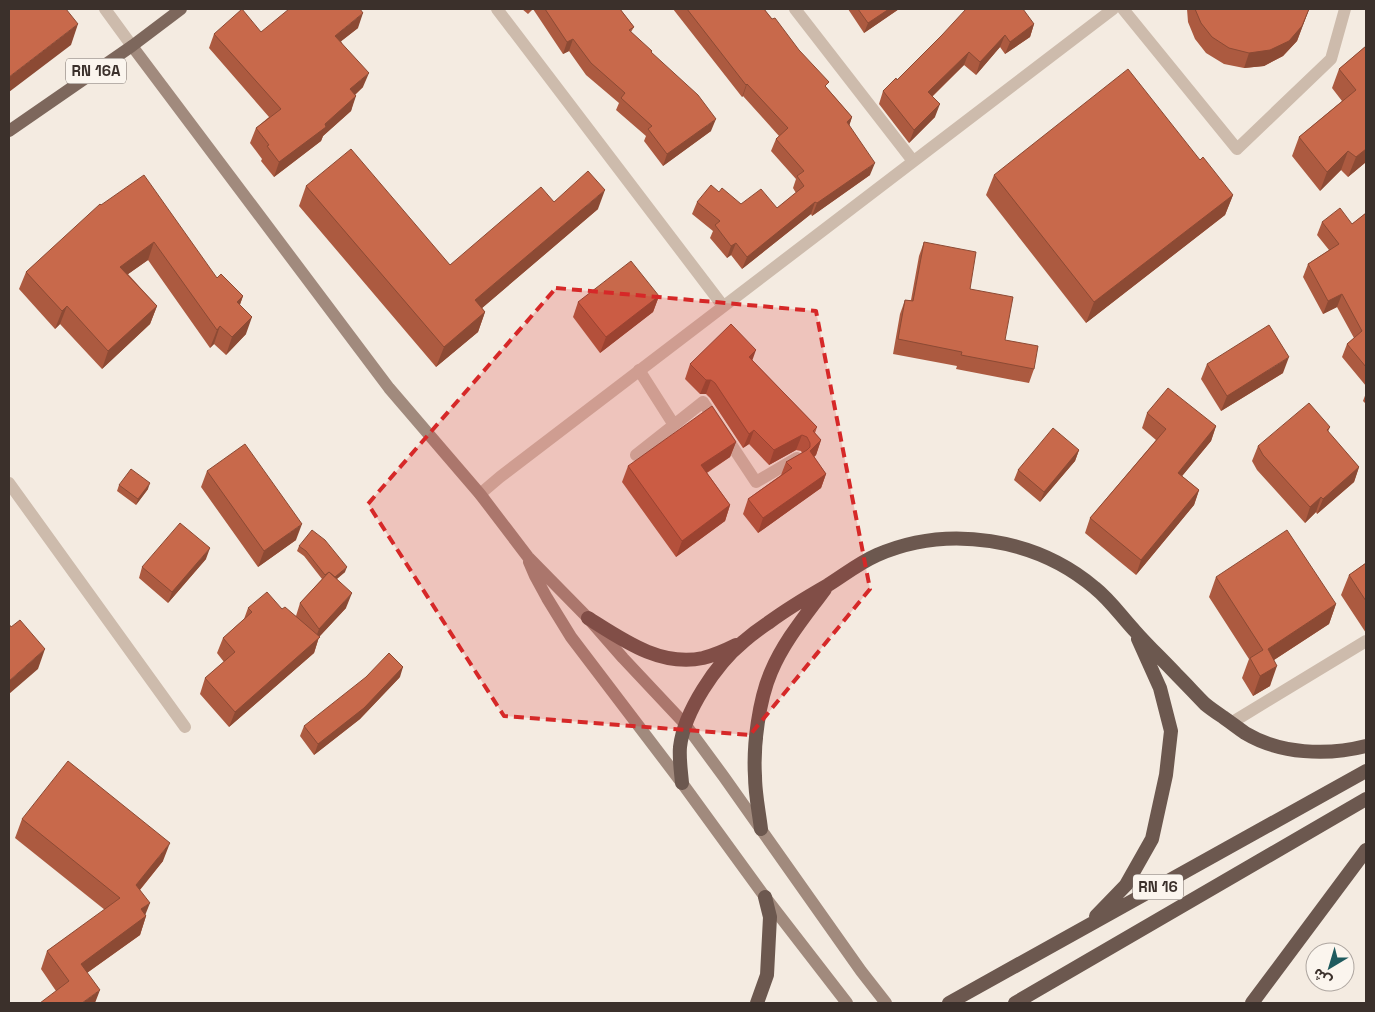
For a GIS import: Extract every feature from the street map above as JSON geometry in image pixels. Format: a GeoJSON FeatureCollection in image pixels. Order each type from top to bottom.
{"type":"FeatureCollection","features":[{"type":"Feature","properties":{"kind":"highway"},"geometry":{"type":"LineString","coordinates":[[682,783],[680,747],[685,724],[714,673],[742,643],[779,615],[852,568],[878,555],[905,546],[933,540],[962,538],[991,540],[1019,546],[1071,570],[1095,587],[1116,607],[1134,629],[1207,705],[1246,733],[1282,747],[1302,750],[1325,752],[1353,750],[1366,746]]}},
{"type":"Feature","properties":{"kind":"highway"},"geometry":{"type":"LineString","coordinates":[[761,829],[754,778],[754,758],[762,702],[771,672],[782,652],[798,625],[829,584]]}},
{"type":"Feature","properties":{"kind":"highway"},"geometry":{"type":"LineString","coordinates":[[588,618],[648,653],[668,659],[703,658],[742,643]]}},
{"type":"Feature","properties":{"kind":"highway"},"geometry":{"type":"LineString","coordinates":[[1086,927],[1126,885],[1152,839],[1166,775],[1171,731],[1160,688],[1134,629]]}},
{"type":"Feature","properties":{"kind":"highway","name":"RN 16"},"geometry":{"type":"LineString","coordinates":[[949,1003],[1366,771]]}},
{"type":"Feature","properties":{"kind":"highway","name":"RN 16"},"geometry":{"type":"LineString","coordinates":[[1014,1003],[1366,799]]}},
{"type":"Feature","properties":{"kind":"highway"},"geometry":{"type":"LineString","coordinates":[[1252,1003],[1366,850]]}},
{"type":"Feature","properties":{"kind":"highway"},"geometry":{"type":"LineString","coordinates":[[757,1003],[767,975],[770,917],[765,897]]}},
{"type":"Feature","properties":{"kind":"main road","name":"RN 16A"},"geometry":{"type":"LineString","coordinates":[[9,131],[132,46],[180,9]]}},
{"type":"Feature","properties":{"kind":"main road"},"geometry":{"type":"LineString","coordinates":[[132,46],[389,388],[480,494],[528,558],[588,618],[685,724],[861,971],[886,1003]]}},
{"type":"Feature","properties":{"kind":"main road"},"geometry":{"type":"LineString","coordinates":[[528,558],[535,576],[571,637],[682,783],[765,897],[847,1003]]}},
{"type":"Feature","properties":{"kind":"street"},"geometry":{"type":"LineString","coordinates":[[105,9],[132,46]]}},
{"type":"Feature","properties":{"kind":"street"},"geometry":{"type":"LineString","coordinates":[[497,9],[723,306]]}},
{"type":"Feature","properties":{"kind":"street"},"geometry":{"type":"LineString","coordinates":[[795,9],[913,162]]}},
{"type":"Feature","properties":{"kind":"street"},"geometry":{"type":"LineString","coordinates":[[480,494],[639,370],[1113,9]]}},
{"type":"Feature","properties":{"kind":"street"},"geometry":{"type":"LineString","coordinates":[[1123,9],[1237,149],[1331,59],[1345,9]]}},
{"type":"Feature","properties":{"kind":"street"},"geometry":{"type":"LineString","coordinates":[[639,370],[674,425]]}},
{"type":"Feature","properties":{"kind":"street"},"geometry":{"type":"LineString","coordinates":[[636,455],[703,402],[756,482],[797,458]]}},
{"type":"Feature","properties":{"kind":"street"},"geometry":{"type":"LineString","coordinates":[[9,483],[184,727]]}},
{"type":"Feature","properties":{"kind":"street"},"geometry":{"type":"LineString","coordinates":[[1231,723],[1366,641]]}},
{"type":"Feature","properties":{"kind":"highlighted area"},"geometry":{"type":"Polygon","coordinates":[[[556,288],[816,311],[870,589],[750,735],[504,716],[368,504],[556,288]]]}},
{"type":"Feature","properties":{"kind":"building"},"geometry":{"type":"Polygon","coordinates":[[[9,9],[66,9],[78,24],[9,77],[9,9]]]}},
{"type":"Feature","properties":{"kind":"building"},"geometry":{"type":"Polygon","coordinates":[[[242,9],[261,32],[289,9],[360,9],[363,13],[335,36],[369,73],[350,89],[356,96],[325,124],[326,127],[279,162],[256,128],[281,109],[214,34],[242,9]]]}},
{"type":"Feature","properties":{"kind":"building"},"geometry":{"type":"Polygon","coordinates":[[[545,9],[620,9],[634,27],[629,30],[698,95],[716,119],[667,154],[648,129],[652,126],[621,98],[625,93],[591,63],[573,39],[567,42],[545,9]]]}},
{"type":"Feature","properties":{"kind":"building"},"geometry":{"type":"Polygon","coordinates":[[[687,9],[764,9],[772,19],[775,18],[799,50],[829,82],[825,86],[852,117],[847,122],[875,163],[817,203],[815,202],[747,257],[736,243],[731,246],[715,225],[720,221],[697,202],[711,185],[719,192],[722,188],[741,204],[761,189],[777,208],[804,186],[797,176],[804,171],[776,139],[788,128],[746,85],[687,9]]]}},
{"type":"Feature","properties":{"kind":"building"},"geometry":{"type":"Polygon","coordinates":[[[858,9],[889,9],[868,23],[858,9]]]}},
{"type":"Feature","properties":{"kind":"building"},"geometry":{"type":"Polygon","coordinates":[[[966,9],[1023,9],[1034,24],[1010,42],[1005,35],[980,62],[969,52],[928,92],[940,104],[914,130],[883,91],[896,78],[897,80],[966,9]]]}},
{"type":"Feature","properties":{"kind":"building"},"geometry":{"type":"Polygon","coordinates":[[[1195,9],[1309,9],[1302,26],[1289,41],[1270,50],[1249,53],[1229,48],[1212,37],[1201,23],[1195,9]]]}},
{"type":"Feature","properties":{"kind":"building"},"geometry":{"type":"Polygon","coordinates":[[[1366,46],[1366,149],[1356,157],[1348,151],[1327,172],[1299,137],[1356,90],[1339,69],[1366,46]]]}},
{"type":"Feature","properties":{"kind":"building"},"geometry":{"type":"Polygon","coordinates":[[[1128,69],[1200,160],[1203,157],[1233,195],[1094,302],[994,175],[1128,69]]]}},
{"type":"Feature","properties":{"kind":"building"},"geometry":{"type":"Polygon","coordinates":[[[351,149],[450,265],[541,187],[554,202],[588,171],[605,190],[475,300],[485,312],[444,347],[306,186],[351,149]]]}},
{"type":"Feature","properties":{"kind":"building"},"geometry":{"type":"Polygon","coordinates":[[[144,175],[217,278],[221,274],[243,296],[237,302],[252,317],[232,337],[220,326],[217,330],[154,242],[120,267],[157,306],[108,351],[67,306],[62,311],[26,272],[100,204],[144,175]]]}},
{"type":"Feature","properties":{"kind":"building"},"geometry":{"type":"Polygon","coordinates":[[[1340,208],[1352,224],[1366,213],[1366,367],[1347,344],[1362,331],[1342,294],[1328,301],[1308,264],[1339,244],[1322,222],[1340,208]]]}},
{"type":"Feature","properties":{"kind":"building"},"geometry":{"type":"Polygon","coordinates":[[[924,242],[976,252],[970,289],[1013,297],[1005,340],[1038,346],[1034,369],[961,355],[962,352],[898,339],[905,300],[913,301],[924,242]]]}},
{"type":"Feature","properties":{"kind":"building"},"geometry":{"type":"Polygon","coordinates":[[[631,261],[659,296],[606,337],[578,302],[631,261]]]}},
{"type":"Feature","properties":{"kind":"building"},"geometry":{"type":"Polygon","coordinates":[[[731,324],[756,350],[749,357],[817,427],[813,431],[821,440],[810,451],[826,474],[763,518],[748,499],[792,468],[786,462],[807,450],[810,447],[810,443],[807,437],[802,435],[774,450],[754,430],[749,434],[715,383],[711,380],[706,380],[690,364],[731,324]]]}},
{"type":"Feature","properties":{"kind":"building"},"geometry":{"type":"Polygon","coordinates":[[[1269,325],[1289,357],[1227,396],[1207,364],[1269,325]]]}},
{"type":"Feature","properties":{"kind":"building"},"geometry":{"type":"Polygon","coordinates":[[[1168,388],[1216,426],[1178,473],[1199,490],[1141,560],[1090,518],[1166,429],[1147,413],[1168,388]]]}},
{"type":"Feature","properties":{"kind":"building"},"geometry":{"type":"Polygon","coordinates":[[[1309,403],[1330,427],[1327,430],[1359,467],[1323,499],[1321,497],[1310,507],[1263,455],[1258,446],[1309,403]]]}},
{"type":"Feature","properties":{"kind":"building"},"geometry":{"type":"Polygon","coordinates":[[[712,406],[736,442],[701,465],[730,505],[682,541],[628,466],[712,406]]]}},
{"type":"Feature","properties":{"kind":"building"},"geometry":{"type":"Polygon","coordinates":[[[1053,428],[1079,450],[1044,492],[1018,470],[1053,428]]]}},
{"type":"Feature","properties":{"kind":"building"},"geometry":{"type":"Polygon","coordinates":[[[245,444],[302,524],[264,551],[207,471],[245,444]]]}},
{"type":"Feature","properties":{"kind":"building"},"geometry":{"type":"Polygon","coordinates":[[[131,469],[150,483],[138,499],[119,485],[131,469]]]}},
{"type":"Feature","properties":{"kind":"building"},"geometry":{"type":"Polygon","coordinates":[[[180,523],[210,548],[172,592],[142,567],[180,523]]]}},
{"type":"Feature","properties":{"kind":"building"},"geometry":{"type":"Polygon","coordinates":[[[312,530],[325,540],[347,567],[335,577],[329,572],[325,575],[306,551],[299,546],[312,530]]]}},
{"type":"Feature","properties":{"kind":"building"},"geometry":{"type":"Polygon","coordinates":[[[1287,530],[1336,604],[1268,649],[1277,666],[1260,676],[1250,658],[1263,650],[1216,577],[1287,530]]]}},
{"type":"Feature","properties":{"kind":"building"},"geometry":{"type":"Polygon","coordinates":[[[1366,563],[1366,601],[1349,575],[1366,563]]]}},
{"type":"Feature","properties":{"kind":"building"},"geometry":{"type":"Polygon","coordinates":[[[329,572],[352,593],[319,629],[300,603],[329,572]]]}},
{"type":"Feature","properties":{"kind":"building"},"geometry":{"type":"Polygon","coordinates":[[[267,592],[282,609],[285,607],[320,637],[235,712],[205,678],[235,652],[223,638],[252,612],[248,608],[267,592]]]}},
{"type":"Feature","properties":{"kind":"building"},"geometry":{"type":"Polygon","coordinates":[[[20,620],[45,649],[9,681],[9,624],[11,627],[20,620]]]}},
{"type":"Feature","properties":{"kind":"building"},"geometry":{"type":"Polygon","coordinates":[[[389,653],[403,667],[364,708],[318,744],[304,726],[366,677],[389,653]]]}},
{"type":"Feature","properties":{"kind":"building"},"geometry":{"type":"Polygon","coordinates":[[[68,761],[170,843],[136,885],[150,903],[141,909],[146,916],[81,964],[100,990],[82,1003],[40,1003],[69,981],[47,951],[120,898],[22,819],[68,761]]]}}]}
